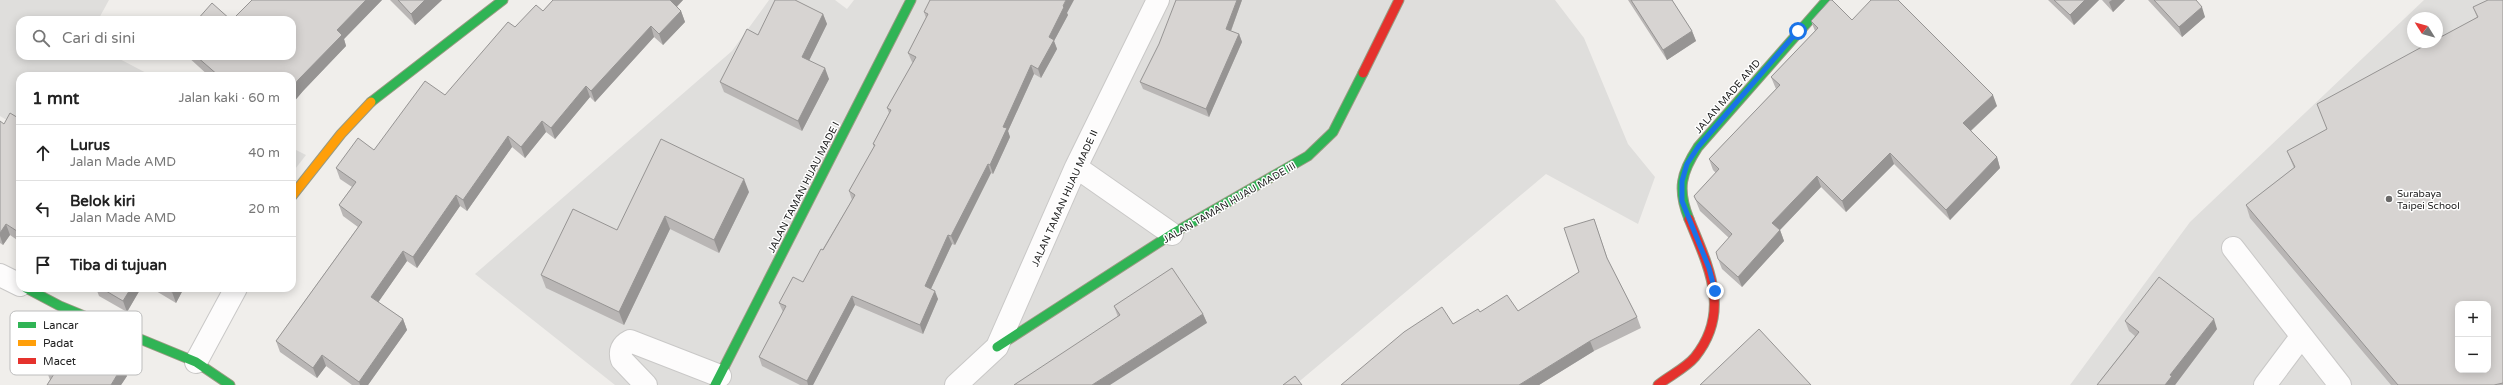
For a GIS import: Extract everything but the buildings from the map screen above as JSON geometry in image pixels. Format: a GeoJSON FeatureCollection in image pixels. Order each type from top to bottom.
{"type":"FeatureCollection","features":[{"type":"Feature","properties":{"kind":"street"},"geometry":{"type":"LineString","coordinates":[[296,191],[340,134],[365,107],[504,0]]}},
{"type":"Feature","properties":{"kind":"street","name":"JALAN TAMAN HIJAU MADE I"},"geometry":{"type":"LineString","coordinates":[[717,380],[911,0]]}},
{"type":"Feature","properties":{"kind":"street","name":"JALAN TAMAN HIJAU MADE II"},"geometry":{"type":"LineString","coordinates":[[956,385],[998,347],[1076,167],[1158,0]]}},
{"type":"Feature","properties":{"kind":"street","name":"JALAN TAMAN HIJAU MADE III"},"geometry":{"type":"LineString","coordinates":[[998,347],[1172,234],[1308,156],[1333,132],[1399,0]]}},
{"type":"Feature","properties":{"kind":"street","name":"JALAN MADE AMD"},"geometry":{"type":"LineString","coordinates":[[1658,385],[1694,358],[1707,338],[1715,314],[1715,291],[1709,268],[1682,201],[1682,181],[1687,164],[1698,147],[1798,31],[1827,0]]}},
{"type":"Feature","properties":{"kind":"street"},"geometry":{"type":"LineString","coordinates":[[1076,167],[1172,234]]}},
{"type":"Feature","properties":{"kind":"street"},"geometry":{"type":"LineString","coordinates":[[2233,248],[2340,385]]}},
{"type":"Feature","properties":{"kind":"street"},"geometry":{"type":"LineString","coordinates":[[0,275],[16,283]]}},
{"type":"Feature","properties":{"kind":"street"},"geometry":{"type":"LineString","coordinates":[[34,292],[72,311]]}},
{"type":"Feature","properties":{"kind":"street"},"geometry":{"type":"LineString","coordinates":[[196,362],[234,292]]}},
{"type":"Feature","properties":{"kind":"street"},"geometry":{"type":"LineString","coordinates":[[2265,385],[2301,337]]}},
{"type":"Feature","properties":{"kind":"street"},"geometry":{"type":"LineString","coordinates":[[142,340],[196,362],[230,385]]}},
{"type":"Feature","properties":{"kind":"street"},"geometry":{"type":"LineString","coordinates":[[646,385],[622,360],[622,348],[630,341],[717,380]]}},
{"type":"Feature","properties":{"kind":"shaded area"},"geometry":{"type":"Polygon","coordinates":[[[0,0],[109,0],[100,16],[16,16],[16,60],[122,60],[144,72],[16,72],[16,126],[0,116],[0,0]]]}},
{"type":"Feature","properties":{"kind":"shaded area"},"geometry":{"type":"Polygon","coordinates":[[[769,0],[835,0],[847,9],[854,0],[1555,0],[1584,38],[1628,144],[1655,177],[1638,224],[1546,174],[1295,385],[615,385],[475,274],[732,51],[769,0]]]}},
{"type":"Feature","properties":{"kind":"shaded area"},"geometry":{"type":"Polygon","coordinates":[[[2424,0],[2503,0],[2503,385],[2070,385],[2190,222],[2407,16],[2407,48],[2443,48],[2443,12],[2411,12],[2424,0]]]}},
{"type":"Feature","properties":{"kind":"shaded area"},"geometry":{"type":"Polygon","coordinates":[[[296,150],[306,155],[296,168],[296,150]]]}},
{"type":"Feature","properties":{"kind":"traffic: fast"},"geometry":{"type":"LineString","coordinates":[[371,102],[503,0]]}},
{"type":"Feature","properties":{"kind":"traffic: fast"},"geometry":{"type":"LineString","coordinates":[[715,385],[911,0]]}},
{"type":"Feature","properties":{"kind":"traffic: fast"},"geometry":{"type":"LineString","coordinates":[[1689,219],[1685,208],[1682,190],[1685,173],[1692,156],[1698,147],[1827,0]]}},
{"type":"Feature","properties":{"kind":"traffic: fast"},"geometry":{"type":"LineString","coordinates":[[997,347],[1172,234],[1308,156],[1333,132],[1363,73]]}},
{"type":"Feature","properties":{"kind":"traffic: fast"},"geometry":{"type":"LineString","coordinates":[[34,292],[72,311]]}},
{"type":"Feature","properties":{"kind":"traffic: fast"},"geometry":{"type":"LineString","coordinates":[[142,340],[196,362],[230,385]]}},
{"type":"Feature","properties":{"kind":"traffic: slow"},"geometry":{"type":"LineString","coordinates":[[296,191],[341,134],[371,102]]}},
{"type":"Feature","properties":{"kind":"traffic: jam"},"geometry":{"type":"LineString","coordinates":[[1363,73],[1399,0]]}},
{"type":"Feature","properties":{"kind":"traffic: jam"},"geometry":{"type":"LineString","coordinates":[[1658,385],[1687,365],[1695,357],[1706,340],[1712,323],[1714,306],[1713,288],[1709,271],[1689,219]]}},
{"type":"Feature","properties":{"kind":"place","name":"Surabaya Taipei School"},"geometry":{"type":"Point","coordinates":[2389,199]}},
{"type":"Feature","properties":{"kind":"route"},"geometry":{"type":"LineString","coordinates":[[1715,291],[1709,268],[1682,201],[1682,181],[1687,164],[1698,147],[1798,31]]}}]}
